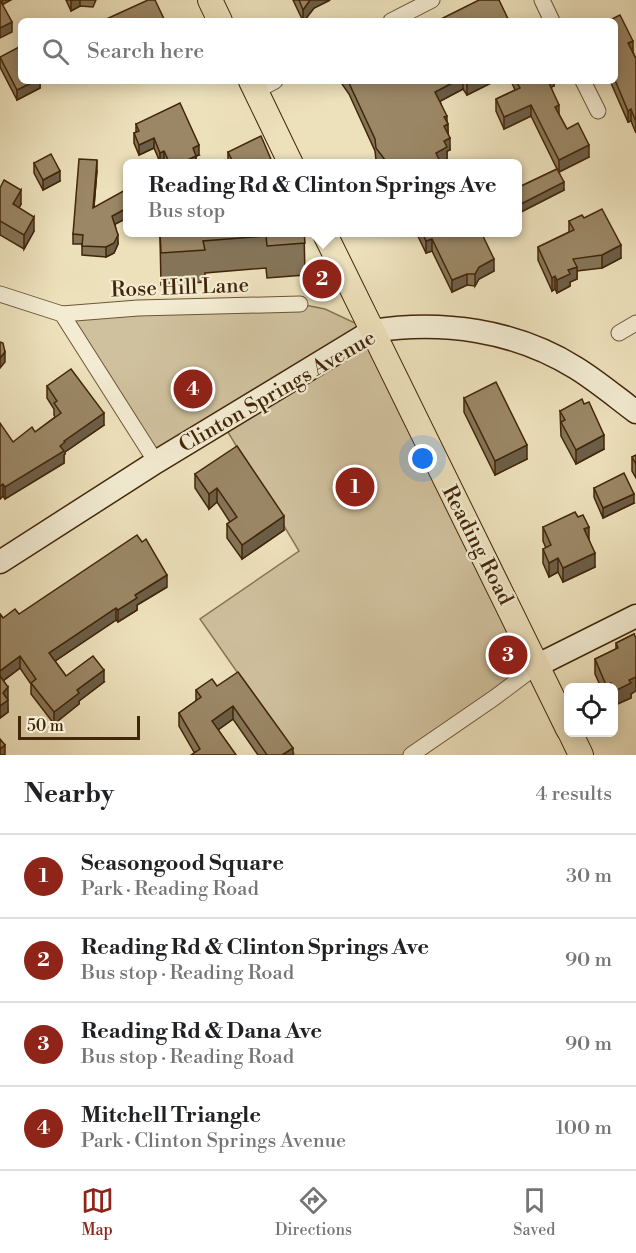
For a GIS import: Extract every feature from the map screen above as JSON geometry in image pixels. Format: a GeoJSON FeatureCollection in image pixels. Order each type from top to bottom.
{"type":"FeatureCollection","features":[{"type":"Feature","properties":{"kind":"main road"},"geometry":{"type":"LineString","coordinates":[[210,0],[219,18]]}},
{"type":"Feature","properties":{"kind":"main road"},"geometry":{"type":"LineString","coordinates":[[261,84],[289,159]]}},
{"type":"Feature","properties":{"kind":"main road","name":"Reading Road"},"geometry":{"type":"LineString","coordinates":[[326,237],[564,720]]}},
{"type":"Feature","properties":{"kind":"main road","name":"Reading Road"},"geometry":{"type":"LineString","coordinates":[[572,737],[581,755]]}},
{"type":"Feature","properties":{"kind":"street"},"geometry":{"type":"LineString","coordinates":[[397,18],[432,0]]}},
{"type":"Feature","properties":{"kind":"street"},"geometry":{"type":"LineString","coordinates":[[542,0],[551,18]]}},
{"type":"Feature","properties":{"kind":"street"},"geometry":{"type":"LineString","coordinates":[[584,84],[598,111]]}},
{"type":"Feature","properties":{"kind":"street"},"geometry":{"type":"LineString","coordinates":[[0,294],[62,314],[156,462]]}},
{"type":"Feature","properties":{"kind":"street","name":"Rose Hill Lane"},"geometry":{"type":"LineString","coordinates":[[62,314],[138,309],[300,304]]}},
{"type":"Feature","properties":{"kind":"street"},"geometry":{"type":"LineString","coordinates":[[619,333],[636,323]]}},
{"type":"Feature","properties":{"kind":"street","name":"Clinton Springs Avenue"},"geometry":{"type":"LineString","coordinates":[[0,562],[156,462],[372,331],[407,326],[439,326],[507,338],[543,351],[577,368],[636,412]]}},
{"type":"Feature","properties":{"kind":"street"},"geometry":{"type":"LineString","coordinates":[[411,755],[494,698],[538,664],[636,616]]}},
{"type":"Feature","properties":{"kind":"shaded area"},"geometry":{"type":"Polygon","coordinates":[[[300,304],[325,309],[372,331],[538,665],[411,755],[295,755],[200,619],[299,551],[222,422],[156,462],[62,314],[300,304]]]}},
{"type":"Feature","properties":{"kind":"building"},"geometry":{"type":"Polygon","coordinates":[[[0,0],[12,22],[0,28],[0,0]]]}},
{"type":"Feature","properties":{"kind":"building"},"geometry":{"type":"Polygon","coordinates":[[[148,0],[155,0],[164,18],[109,18],[148,0]]]}},
{"type":"Feature","properties":{"kind":"building"},"geometry":{"type":"Polygon","coordinates":[[[299,0],[310,0],[303,10],[299,0]]]}},
{"type":"Feature","properties":{"kind":"building"},"geometry":{"type":"Polygon","coordinates":[[[479,0],[499,0],[508,18],[443,18],[479,0]]]}},
{"type":"Feature","properties":{"kind":"building"},"geometry":{"type":"Polygon","coordinates":[[[620,15],[633,41],[628,43],[636,59],[636,122],[631,109],[628,111],[617,84],[618,18],[614,18],[620,15]]]}},
{"type":"Feature","properties":{"kind":"building"},"geometry":{"type":"Polygon","coordinates":[[[18,48],[18,84],[29,84],[17,90],[0,57],[18,48]]]}},
{"type":"Feature","properties":{"kind":"building"},"geometry":{"type":"Polygon","coordinates":[[[349,84],[450,84],[435,92],[447,116],[444,117],[448,124],[444,126],[450,138],[444,141],[447,147],[436,153],[439,159],[384,159],[376,148],[375,139],[349,84]]]}},
{"type":"Feature","properties":{"kind":"building"},"geometry":{"type":"Polygon","coordinates":[[[518,84],[549,84],[559,105],[555,107],[567,129],[578,123],[589,145],[559,160],[531,105],[504,117],[496,99],[520,88],[518,84]]]}},
{"type":"Feature","properties":{"kind":"building"},"geometry":{"type":"Polygon","coordinates":[[[180,103],[199,145],[193,148],[196,156],[190,159],[168,159],[164,151],[160,153],[154,138],[139,145],[134,133],[139,131],[136,124],[180,103]]]}},
{"type":"Feature","properties":{"kind":"building"},"geometry":{"type":"Polygon","coordinates":[[[261,136],[271,159],[232,159],[228,152],[261,136]]]}},
{"type":"Feature","properties":{"kind":"building"},"geometry":{"type":"Polygon","coordinates":[[[51,154],[60,171],[43,180],[34,163],[51,154]]]}},
{"type":"Feature","properties":{"kind":"building"},"geometry":{"type":"Polygon","coordinates":[[[79,159],[97,160],[93,208],[123,191],[123,210],[112,216],[118,235],[114,243],[106,247],[82,246],[83,235],[73,234],[79,159]]]}},
{"type":"Feature","properties":{"kind":"building"},"geometry":{"type":"Polygon","coordinates":[[[557,169],[564,182],[522,203],[522,186],[557,169]]]}},
{"type":"Feature","properties":{"kind":"building"},"geometry":{"type":"Polygon","coordinates":[[[4,180],[21,190],[13,204],[34,217],[24,235],[0,221],[0,188],[4,180]]]}},
{"type":"Feature","properties":{"kind":"building"},"geometry":{"type":"Polygon","coordinates":[[[602,209],[621,245],[602,255],[573,259],[577,267],[568,270],[570,274],[557,280],[555,276],[552,278],[538,247],[574,230],[569,221],[582,215],[584,218],[602,209]]]}},
{"type":"Feature","properties":{"kind":"building"},"geometry":{"type":"Polygon","coordinates":[[[160,237],[253,237],[203,241],[205,250],[161,253],[160,237]]]}},
{"type":"Feature","properties":{"kind":"building"},"geometry":{"type":"Polygon","coordinates":[[[266,237],[304,237],[305,243],[267,246],[266,237]]]}},
{"type":"Feature","properties":{"kind":"building"},"geometry":{"type":"Polygon","coordinates":[[[424,237],[483,237],[494,259],[479,267],[475,274],[467,274],[452,280],[432,239],[426,241],[424,237]]]}},
{"type":"Feature","properties":{"kind":"building"},"geometry":{"type":"Polygon","coordinates":[[[0,342],[3,343],[5,352],[0,358],[0,342]]]}},
{"type":"Feature","properties":{"kind":"building"},"geometry":{"type":"Polygon","coordinates":[[[71,369],[104,413],[64,441],[60,446],[64,451],[5,487],[3,484],[0,486],[0,423],[13,442],[32,427],[35,432],[61,413],[54,403],[57,401],[47,386],[71,369]]]}},
{"type":"Feature","properties":{"kind":"building"},"geometry":{"type":"Polygon","coordinates":[[[496,382],[527,445],[495,461],[464,398],[496,382]]]}},
{"type":"Feature","properties":{"kind":"building"},"geometry":{"type":"Polygon","coordinates":[[[582,399],[584,404],[589,402],[604,435],[576,450],[561,422],[565,420],[560,411],[582,399]]]}},
{"type":"Feature","properties":{"kind":"building"},"geometry":{"type":"Polygon","coordinates":[[[237,446],[284,516],[242,545],[227,524],[237,517],[217,488],[209,494],[195,474],[237,446]]]}},
{"type":"Feature","properties":{"kind":"building"},"geometry":{"type":"Polygon","coordinates":[[[624,473],[634,494],[603,508],[594,488],[624,473]]]}},
{"type":"Feature","properties":{"kind":"building"},"geometry":{"type":"Polygon","coordinates":[[[575,512],[578,517],[583,515],[589,527],[584,529],[595,553],[563,568],[558,558],[549,563],[543,549],[551,545],[543,527],[575,512]]]}},
{"type":"Feature","properties":{"kind":"building"},"geometry":{"type":"Polygon","coordinates":[[[137,535],[142,542],[146,539],[167,575],[135,595],[137,598],[118,610],[116,608],[49,653],[66,676],[93,656],[104,670],[77,690],[79,693],[54,712],[31,683],[36,679],[20,656],[0,671],[0,614],[3,618],[15,609],[19,614],[137,535]]]}},
{"type":"Feature","properties":{"kind":"building"},"geometry":{"type":"Polygon","coordinates":[[[634,634],[636,638],[636,677],[629,680],[631,683],[618,690],[618,683],[605,683],[595,659],[618,648],[616,643],[634,634]]]}},
{"type":"Feature","properties":{"kind":"building"},"geometry":{"type":"Polygon","coordinates":[[[238,672],[293,748],[282,755],[267,755],[233,706],[212,721],[236,755],[191,755],[200,749],[179,713],[201,697],[196,690],[212,679],[217,686],[238,672]]]}},
{"type":"Feature","properties":{"kind":"building"},"geometry":{"type":"Polygon","coordinates":[[[0,676],[8,687],[3,693],[8,700],[0,706],[0,676]]]}},
{"type":"Feature","properties":{"kind":"building"},"geometry":{"type":"Polygon","coordinates":[[[0,739],[5,745],[0,749],[0,739]]]}},
{"type":"Feature","properties":{"kind":"place","name":"Reading Rd & Clinton Springs Ave"},"geometry":{"type":"Point","coordinates":[322,279]}},
{"type":"Feature","properties":{"kind":"place","name":"Mitchell Triangle"},"geometry":{"type":"Point","coordinates":[193,389]}},
{"type":"Feature","properties":{"kind":"place","name":"Seasongood Square"},"geometry":{"type":"Point","coordinates":[355,487]}},
{"type":"Feature","properties":{"kind":"place","name":"Reading Rd & Dana Ave"},"geometry":{"type":"Point","coordinates":[508,655]}}]}
